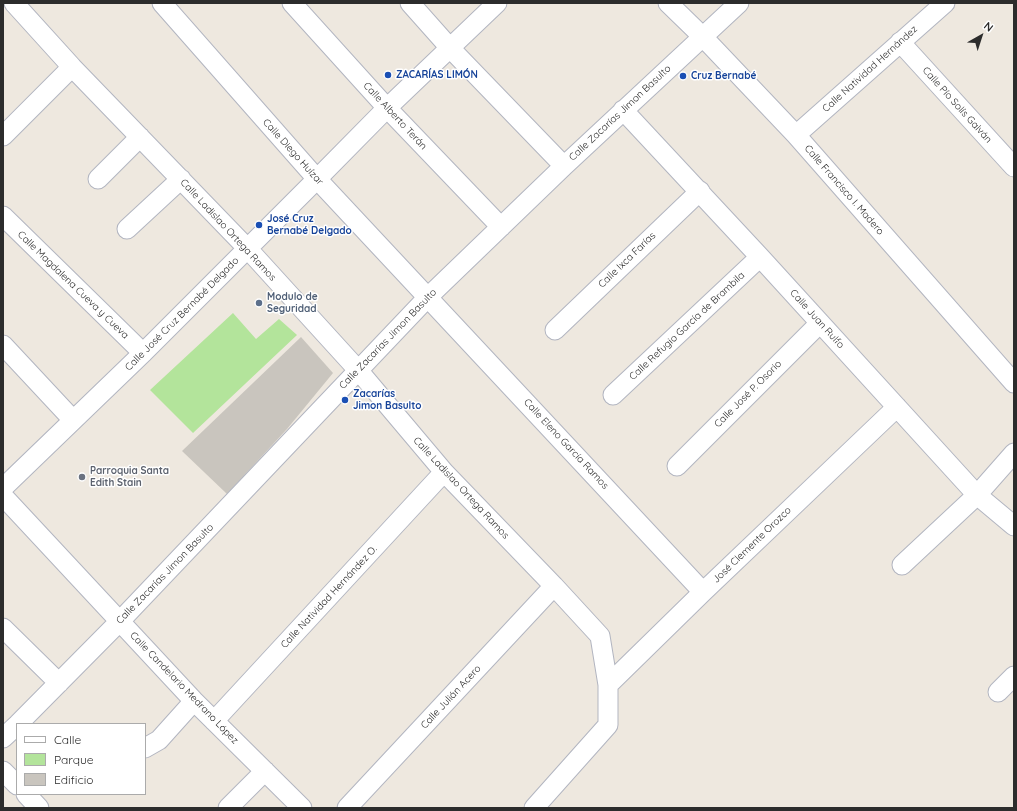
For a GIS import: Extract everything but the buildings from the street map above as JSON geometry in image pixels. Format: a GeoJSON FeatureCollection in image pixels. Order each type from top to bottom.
{"type":"FeatureCollection","features":[{"type":"Feature","properties":{"kind":"street","name":"Calle Ladislao Ortega Ramos"},"geometry":{"type":"LineString","coordinates":[[14,3],[72,66],[247,248],[358,370],[444,472],[600,636],[608,685],[608,725],[534,808]]}},
{"type":"Feature","properties":{"kind":"street","name":"Calle Diego Huízar"},"geometry":{"type":"LineString","coordinates":[[162,3],[317,179],[428,297]]}},
{"type":"Feature","properties":{"kind":"street","name":"Calle Alberto Terán"},"geometry":{"type":"LineString","coordinates":[[292,3],[387,108],[501,227]]}},
{"type":"Feature","properties":{"kind":"street"},"geometry":{"type":"LineString","coordinates":[[410,3],[450,48],[564,166]]}},
{"type":"Feature","properties":{"kind":"street","name":"Calle José Cruz Bernabé Delgado"},"geometry":{"type":"LineString","coordinates":[[3,488],[143,353],[387,108],[497,3]]}},
{"type":"Feature","properties":{"kind":"street","name":"Calle Francisco I. Madero"},"geometry":{"type":"LineString","coordinates":[[668,3],[703,37],[796,135],[1014,383]]}},
{"type":"Feature","properties":{"kind":"street","name":"Calle Zacarías Jimon Basulto"},"geometry":{"type":"LineString","coordinates":[[18,723],[120,621],[428,297],[623,110],[739,3]]}},
{"type":"Feature","properties":{"kind":"street","name":"Calle Natividad Hernández"},"geometry":{"type":"LineString","coordinates":[[796,135],[945,3]]}},
{"type":"Feature","properties":{"kind":"street","name":"Calle Pío Solís Galván"},"geometry":{"type":"LineString","coordinates":[[900,42],[1014,167]]}},
{"type":"Feature","properties":{"kind":"street"},"geometry":{"type":"LineString","coordinates":[[3,136],[72,66]]}},
{"type":"Feature","properties":{"kind":"street","name":"Calle Juan Rulfo"},"geometry":{"type":"LineString","coordinates":[[623,110],[700,191],[977,495],[1014,526]]}},
{"type":"Feature","properties":{"kind":"street"},"geometry":{"type":"LineString","coordinates":[[98,179],[140,137]]}},
{"type":"Feature","properties":{"kind":"street"},"geometry":{"type":"LineString","coordinates":[[127,229],[180,179]]}},
{"type":"Feature","properties":{"kind":"street","name":"Calle Ixca Farías"},"geometry":{"type":"LineString","coordinates":[[554,330],[700,191]]}},
{"type":"Feature","properties":{"kind":"street","name":"Calle Magdalena Cueva y Cueva"},"geometry":{"type":"LineString","coordinates":[[3,216],[143,353]]}},
{"type":"Feature","properties":{"kind":"street","name":"Calle Refugio García de Brambila"},"geometry":{"type":"LineString","coordinates":[[613,395],[760,257]]}},
{"type":"Feature","properties":{"kind":"street","name":"Calle Eleno García Ramos"},"geometry":{"type":"LineString","coordinates":[[428,297],[703,592]]}},
{"type":"Feature","properties":{"kind":"street","name":"Calle José P. Osorio"},"geometry":{"type":"LineString","coordinates":[[677,466],[820,322]]}},
{"type":"Feature","properties":{"kind":"street"},"geometry":{"type":"LineString","coordinates":[[3,345],[73,420]]}},
{"type":"Feature","properties":{"kind":"street","name":"José Clemente Orozco"},"geometry":{"type":"LineString","coordinates":[[608,685],[703,592],[898,407]]}},
{"type":"Feature","properties":{"kind":"street"},"geometry":{"type":"LineString","coordinates":[[902,565],[977,495],[1014,453]]}},
{"type":"Feature","properties":{"kind":"street","name":"Calle Natividad Hernández O."},"geometry":{"type":"LineString","coordinates":[[214,721],[444,472]]}},
{"type":"Feature","properties":{"kind":"street","name":"Calle Candelario Medrano López"},"geometry":{"type":"LineString","coordinates":[[3,496],[194,702],[302,808]]}},
{"type":"Feature","properties":{"kind":"street","name":"Calle Julián Acero"},"geometry":{"type":"LineString","coordinates":[[347,808],[554,586]]}},
{"type":"Feature","properties":{"kind":"street"},"geometry":{"type":"LineString","coordinates":[[3,628],[59,683]]}},
{"type":"Feature","properties":{"kind":"street"},"geometry":{"type":"LineString","coordinates":[[998,692],[1014,676]]}},
{"type":"Feature","properties":{"kind":"street"},"geometry":{"type":"LineString","coordinates":[[146,747],[159,740],[194,702]]}},
{"type":"Feature","properties":{"kind":"street","name":"Calle Zacarías Jimon Basulto"},"geometry":{"type":"LineString","coordinates":[[3,738],[16,725]]}},
{"type":"Feature","properties":{"kind":"street"},"geometry":{"type":"LineString","coordinates":[[3,771],[16,784]]}},
{"type":"Feature","properties":{"kind":"street"},"geometry":{"type":"LineString","coordinates":[[228,808],[265,771]]}},
{"type":"Feature","properties":{"kind":"street"},"geometry":{"type":"LineString","coordinates":[[27,795],[39,808]]}},
{"type":"Feature","properties":{"kind":"green space"},"geometry":{"type":"Polygon","coordinates":[[[233,313],[256,339],[279,319],[297,335],[193,433],[150,390],[233,313]]]}},
{"type":"Feature","properties":{"kind":"place","name":"ZACARÍAS LIMÓN"},"geometry":{"type":"Point","coordinates":[388,75]}},
{"type":"Feature","properties":{"kind":"place","name":"Cruz Bernabé"},"geometry":{"type":"Point","coordinates":[683,76]}},
{"type":"Feature","properties":{"kind":"place","name":"José Cruz Bernabé Delgado"},"geometry":{"type":"Point","coordinates":[259,225]}},
{"type":"Feature","properties":{"kind":"place","name":"Modulo de Seguridad"},"geometry":{"type":"Point","coordinates":[259,303]}},
{"type":"Feature","properties":{"kind":"place","name":"Zacarías Jimon Basulto"},"geometry":{"type":"Point","coordinates":[345,400]}},
{"type":"Feature","properties":{"kind":"place","name":"Parroquia Santa Edith Stain"},"geometry":{"type":"Point","coordinates":[82,477]}}]}
